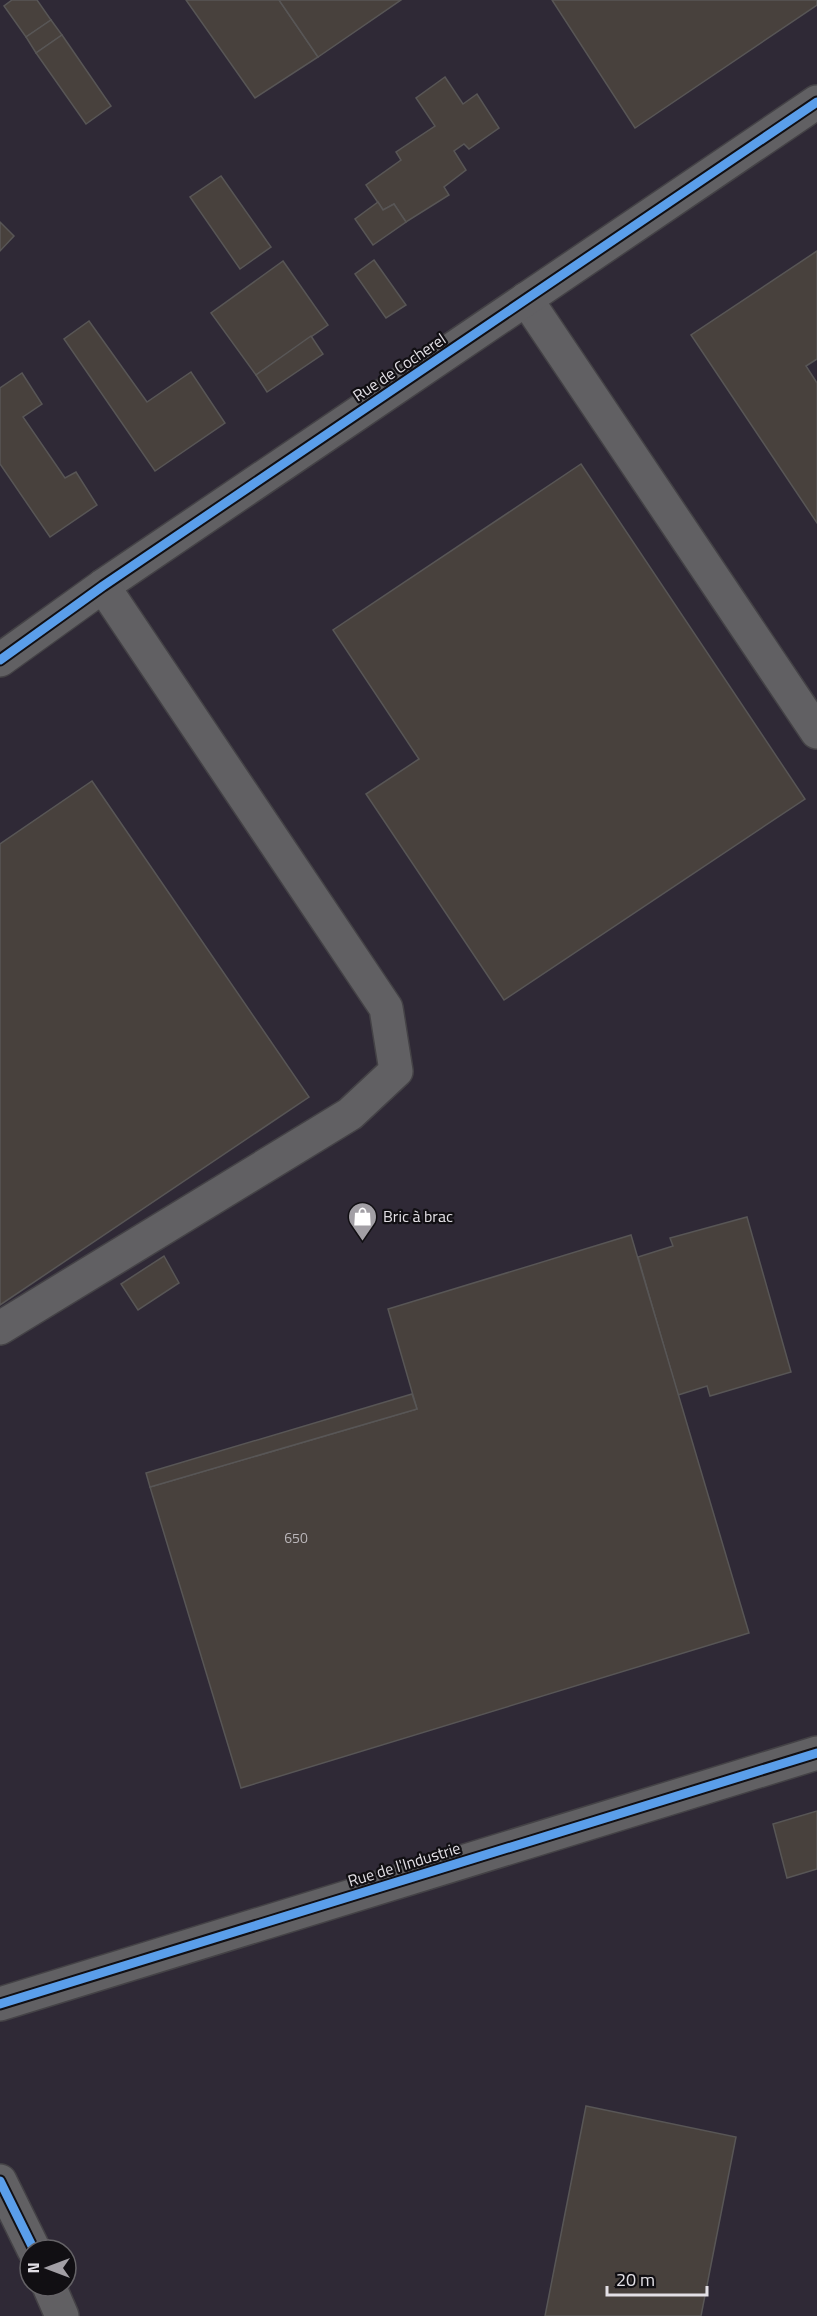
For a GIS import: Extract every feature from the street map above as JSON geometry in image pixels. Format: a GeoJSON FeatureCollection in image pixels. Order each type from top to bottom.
{"type":"FeatureCollection","features":[{"type":"Feature","properties":{"kind":"street","name":"Rue de Cocherel"},"geometry":{"type":"LineString","coordinates":[[0,660],[102,586],[817,102]]}},
{"type":"Feature","properties":{"kind":"street"},"geometry":{"type":"LineString","coordinates":[[526,299],[817,732]]}},
{"type":"Feature","properties":{"kind":"street"},"geometry":{"type":"LineString","coordinates":[[0,1328],[350,1114],[396,1071],[386,1008],[102,586]]}},
{"type":"Feature","properties":{"kind":"street","name":"Rue de l'Industrie"},"geometry":{"type":"LineString","coordinates":[[0,2004],[817,1753]]}},
{"type":"Feature","properties":{"kind":"street"},"geometry":{"type":"LineString","coordinates":[[0,2181],[28,2238]]}},
{"type":"Feature","properties":{"kind":"street"},"geometry":{"type":"LineString","coordinates":[[55,2298],[62,2316]]}},
{"type":"Feature","properties":{"kind":"shaded area"},"geometry":{"type":"Polygon","coordinates":[[[0,0],[817,0],[817,2316],[0,2316],[0,0]]]}},
{"type":"Feature","properties":{"kind":"building"},"geometry":{"type":"Polygon","coordinates":[[[12,0],[37,0],[51,20],[26,37],[4,6],[12,0]]]}},
{"type":"Feature","properties":{"kind":"building"},"geometry":{"type":"Polygon","coordinates":[[[186,0],[279,0],[318,57],[255,98],[186,0]]]}},
{"type":"Feature","properties":{"kind":"building"},"geometry":{"type":"Polygon","coordinates":[[[279,0],[401,0],[318,57],[279,0]]]}},
{"type":"Feature","properties":{"kind":"building"},"geometry":{"type":"Polygon","coordinates":[[[552,0],[817,0],[817,5],[635,128],[552,0]]]}},
{"type":"Feature","properties":{"kind":"building"},"geometry":{"type":"Polygon","coordinates":[[[51,20],[62,35],[36,53],[26,37],[51,20]]]}},
{"type":"Feature","properties":{"kind":"building"},"geometry":{"type":"Polygon","coordinates":[[[62,35],[111,106],[86,124],[36,53],[62,35]]]}},
{"type":"Feature","properties":{"kind":"building"},"geometry":{"type":"Polygon","coordinates":[[[445,77],[463,104],[477,94],[499,128],[469,149],[464,144],[454,151],[466,170],[444,187],[449,195],[406,222],[394,204],[383,210],[366,185],[401,160],[396,152],[435,126],[416,98],[445,77]]]}},
{"type":"Feature","properties":{"kind":"building"},"geometry":{"type":"Polygon","coordinates":[[[221,176],[271,247],[240,269],[190,197],[221,176]]]}},
{"type":"Feature","properties":{"kind":"building"},"geometry":{"type":"Polygon","coordinates":[[[378,202],[383,210],[394,204],[406,222],[373,245],[355,219],[378,202]]]}},
{"type":"Feature","properties":{"kind":"building"},"geometry":{"type":"Polygon","coordinates":[[[0,222],[14,236],[0,251],[0,222]]]}},
{"type":"Feature","properties":{"kind":"building"},"geometry":{"type":"Polygon","coordinates":[[[817,251],[817,359],[806,366],[817,383],[817,523],[691,335],[817,251]]]}},
{"type":"Feature","properties":{"kind":"building"},"geometry":{"type":"Polygon","coordinates":[[[374,260],[406,305],[386,318],[355,274],[374,260]]]}},
{"type":"Feature","properties":{"kind":"building"},"geometry":{"type":"Polygon","coordinates":[[[283,261],[328,325],[256,375],[211,313],[283,261]]]}},
{"type":"Feature","properties":{"kind":"building"},"geometry":{"type":"Polygon","coordinates":[[[89,321],[147,402],[191,372],[225,423],[155,471],[64,339],[89,321]]]}},
{"type":"Feature","properties":{"kind":"building"},"geometry":{"type":"Polygon","coordinates":[[[311,336],[323,354],[267,392],[256,375],[311,336]]]}},
{"type":"Feature","properties":{"kind":"building"},"geometry":{"type":"Polygon","coordinates":[[[22,373],[42,404],[23,417],[65,478],[76,472],[97,505],[50,537],[0,464],[0,388],[22,373]]]}},
{"type":"Feature","properties":{"kind":"building"},"geometry":{"type":"Polygon","coordinates":[[[581,464],[805,799],[504,1000],[366,794],[419,759],[333,630],[581,464]]]}},
{"type":"Feature","properties":{"kind":"building"},"geometry":{"type":"Polygon","coordinates":[[[92,781],[309,1097],[0,1305],[0,844],[92,781]]]}},
{"type":"Feature","properties":{"kind":"building"},"geometry":{"type":"Polygon","coordinates":[[[747,1217],[791,1372],[710,1396],[707,1386],[678,1395],[638,1257],[673,1246],[670,1238],[747,1217]]]}},
{"type":"Feature","properties":{"kind":"building"},"geometry":{"type":"Polygon","coordinates":[[[631,1235],[749,1633],[241,1788],[150,1487],[417,1409],[388,1309],[631,1235]]]}},
{"type":"Feature","properties":{"kind":"building"},"geometry":{"type":"Polygon","coordinates":[[[164,1256],[179,1283],[138,1310],[121,1284],[164,1256]]]}},
{"type":"Feature","properties":{"kind":"building"},"geometry":{"type":"Polygon","coordinates":[[[412,1394],[417,1409],[150,1487],[146,1473],[412,1394]]]}},
{"type":"Feature","properties":{"kind":"building"},"geometry":{"type":"Polygon","coordinates":[[[817,1811],[817,1869],[787,1878],[773,1824],[817,1811]]]}},
{"type":"Feature","properties":{"kind":"building"},"geometry":{"type":"Polygon","coordinates":[[[586,2106],[736,2137],[701,2316],[545,2316],[586,2106]]]}},
{"type":"Feature","properties":{"kind":"cycle path"},"geometry":{"type":"LineString","coordinates":[[0,660],[103,586],[817,102]]}},
{"type":"Feature","properties":{"kind":"cycle path"},"geometry":{"type":"LineString","coordinates":[[0,2004],[817,1753]]}},
{"type":"Feature","properties":{"kind":"cycle path"},"geometry":{"type":"LineString","coordinates":[[0,2181],[28,2238]]}},
{"type":"Feature","properties":{"kind":"place","name":"Bric à brac"},"geometry":{"type":"Point","coordinates":[362,1242]}}]}
